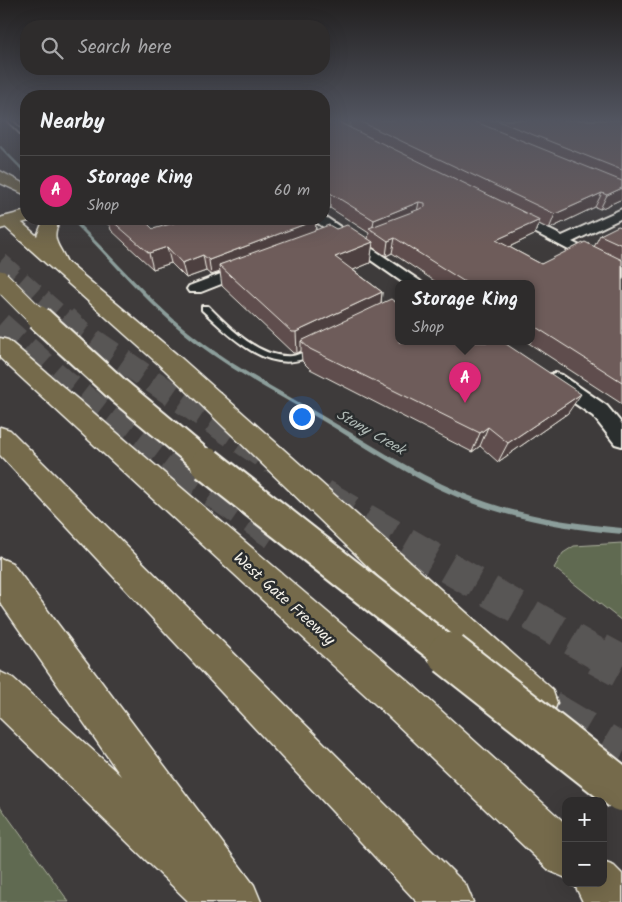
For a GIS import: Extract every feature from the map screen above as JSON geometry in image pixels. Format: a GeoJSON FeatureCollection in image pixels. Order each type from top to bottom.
{"type":"FeatureCollection","features":[{"type":"Feature","properties":{"kind":"main road"},"geometry":{"type":"LineString","coordinates":[[0,176],[20,188]]}},
{"type":"Feature","properties":{"kind":"main road"},"geometry":{"type":"LineString","coordinates":[[24,225],[65,271],[173,364],[352,528],[519,684],[622,784]]}},
{"type":"Feature","properties":{"kind":"main road"},"geometry":{"type":"LineString","coordinates":[[49,225],[45,234],[46,243],[65,271]]}},
{"type":"Feature","properties":{"kind":"main road"},"geometry":{"type":"LineString","coordinates":[[0,280],[37,318],[111,384],[207,465],[622,790]]}},
{"type":"Feature","properties":{"kind":"main road","name":"West Gate Freeway"},"geometry":{"type":"LineString","coordinates":[[0,345],[401,701],[562,851]]}},
{"type":"Feature","properties":{"kind":"main road"},"geometry":{"type":"LineString","coordinates":[[0,437],[449,902]]}},
{"type":"Feature","properties":{"kind":"main road"},"geometry":{"type":"LineString","coordinates":[[0,574],[237,902]]}},
{"type":"Feature","properties":{"kind":"main road"},"geometry":{"type":"LineString","coordinates":[[0,691],[223,902]]}},
{"type":"Feature","properties":{"kind":"main road"},"geometry":{"type":"LineString","coordinates":[[600,887],[617,902]]}},
{"type":"Feature","properties":{"kind":"street"},"geometry":{"type":"LineString","coordinates":[[501,211],[622,273]]}},
{"type":"Feature","properties":{"kind":"street"},"geometry":{"type":"LineString","coordinates":[[561,242],[622,214]]}},
{"type":"Feature","properties":{"kind":"street"},"geometry":{"type":"LineString","coordinates":[[328,225],[360,243],[410,280]]}},
{"type":"Feature","properties":{"kind":"street"},"geometry":{"type":"LineString","coordinates":[[322,240],[341,234]]}},
{"type":"Feature","properties":{"kind":"street"},"geometry":{"type":"LineString","coordinates":[[195,289],[259,265]]}},
{"type":"Feature","properties":{"kind":"street"},"geometry":{"type":"LineString","coordinates":[[538,368],[600,411],[622,438]]}},
{"type":"Feature","properties":{"kind":"lane"},"geometry":{"type":"LineString","coordinates":[[205,308],[226,328],[254,349],[273,356],[289,360],[298,358],[324,345]]}},
{"type":"Feature","properties":{"kind":"green space"},"geometry":{"type":"Polygon","coordinates":[[[622,543],[622,621],[554,568],[563,553],[574,546],[622,543]]]}},
{"type":"Feature","properties":{"kind":"green space"},"geometry":{"type":"Polygon","coordinates":[[[0,806],[69,902],[0,902],[0,806]]]}},
{"type":"Feature","properties":{"kind":"building"},"geometry":{"type":"Polygon","coordinates":[[[330,162],[421,162],[540,220],[496,240],[541,264],[585,242],[622,260],[622,382],[535,327],[535,280],[462,280],[395,238],[388,241],[369,228],[425,207],[425,203],[419,202],[374,220],[330,193],[330,162]]]}},
{"type":"Feature","properties":{"kind":"building"},"geometry":{"type":"Polygon","coordinates":[[[446,162],[575,162],[622,181],[622,188],[607,195],[602,193],[555,214],[446,162]]]}},
{"type":"Feature","properties":{"kind":"building"},"geometry":{"type":"Polygon","coordinates":[[[602,162],[622,162],[622,170],[602,162]]]}},
{"type":"Feature","properties":{"kind":"building"},"geometry":{"type":"Polygon","coordinates":[[[117,225],[149,225],[153,229],[167,225],[303,225],[209,260],[203,255],[182,263],[167,247],[149,253],[117,225]]]}},
{"type":"Feature","properties":{"kind":"building"},"geometry":{"type":"Polygon","coordinates":[[[329,225],[336,229],[347,225],[373,242],[335,257],[382,292],[296,332],[292,332],[219,265],[329,225]]]}},
{"type":"Feature","properties":{"kind":"building"},"geometry":{"type":"Polygon","coordinates":[[[618,226],[622,227],[622,245],[600,235],[618,226]]]}},
{"type":"Feature","properties":{"kind":"building"},"geometry":{"type":"Polygon","coordinates":[[[391,299],[395,302],[395,345],[508,345],[581,394],[508,443],[488,427],[480,433],[310,349],[301,341],[391,299]]]}},
{"type":"Feature","properties":{"kind":"waterway","name":"Stony Creek"},"geometry":{"type":"LineString","coordinates":[[15,162],[20,167]]}},
{"type":"Feature","properties":{"kind":"waterway","name":"Stony Creek"},"geometry":{"type":"LineString","coordinates":[[78,225],[158,307],[204,346],[260,383],[406,468],[458,494],[503,510],[550,522],[622,531]]}},
{"type":"Feature","properties":{"kind":"tunnel"},"geometry":{"type":"LineString","coordinates":[[0,262],[66,320]]}},
{"type":"Feature","properties":{"kind":"tunnel"},"geometry":{"type":"LineString","coordinates":[[65,318],[78,330],[272,463]]}},
{"type":"Feature","properties":{"kind":"tunnel"},"geometry":{"type":"LineString","coordinates":[[0,324],[65,382],[175,466]]}},
{"type":"Feature","properties":{"kind":"tunnel"},"geometry":{"type":"LineString","coordinates":[[174,464],[275,534]]}},
{"type":"Feature","properties":{"kind":"tunnel"},"geometry":{"type":"LineString","coordinates":[[323,495],[601,656]]}},
{"type":"Feature","properties":{"kind":"tunnel"},"geometry":{"type":"LineString","coordinates":[[598,654],[622,667]]}},
{"type":"Feature","properties":{"kind":"tunnel"},"geometry":{"type":"LineString","coordinates":[[548,711],[622,755]]}},
{"type":"Feature","properties":{"kind":"place","name":"Storage King"},"geometry":{"type":"Point","coordinates":[465,403]}}]}
